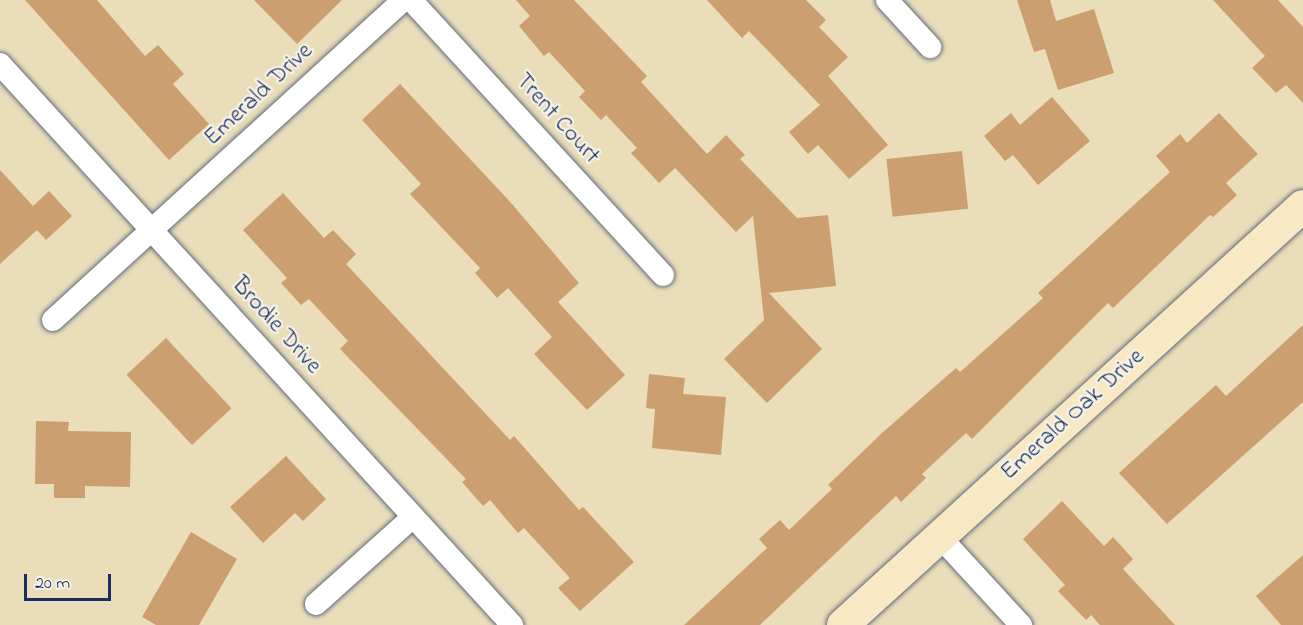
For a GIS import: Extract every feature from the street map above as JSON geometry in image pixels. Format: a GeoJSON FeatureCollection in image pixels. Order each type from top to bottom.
{"type":"FeatureCollection","features":[{"type":"Feature","properties":{"kind":"street","name":"Emerald Drive"},"geometry":{"type":"LineString","coordinates":[[53,320],[403,0]]}},
{"type":"Feature","properties":{"kind":"street","name":"Trent Court"},"geometry":{"type":"LineString","coordinates":[[411,0],[663,275]]}},
{"type":"Feature","properties":{"kind":"street"},"geometry":{"type":"LineString","coordinates":[[887,0],[930,47]]}},
{"type":"Feature","properties":{"kind":"street","name":"Brodie Drive"},"geometry":{"type":"LineString","coordinates":[[0,64],[512,625]]}},
{"type":"Feature","properties":{"kind":"street","name":"Emerald Oak Drive"},"geometry":{"type":"LineString","coordinates":[[843,625],[1303,206]]}},
{"type":"Feature","properties":{"kind":"street"},"geometry":{"type":"LineString","coordinates":[[316,604],[413,516]]}},
{"type":"Feature","properties":{"kind":"street"},"geometry":{"type":"LineString","coordinates":[[940,537],[1021,625]]}},
{"type":"Feature","properties":{"kind":"building"},"geometry":{"type":"Polygon","coordinates":[[[25,0],[97,0],[145,56],[158,45],[184,74],[173,84],[209,124],[169,160],[25,0]]]}},
{"type":"Feature","properties":{"kind":"building"},"geometry":{"type":"Polygon","coordinates":[[[254,0],[342,0],[297,44],[254,0]]]}},
{"type":"Feature","properties":{"kind":"building"},"geometry":{"type":"Polygon","coordinates":[[[516,0],[574,0],[647,76],[641,82],[707,154],[726,135],[745,155],[740,159],[797,218],[828,215],[836,286],[769,293],[822,349],[767,403],[724,359],[764,320],[753,216],[736,232],[675,168],[659,183],[631,153],[637,148],[606,115],[601,120],[579,97],[585,91],[549,52],[544,56],[519,26],[530,16],[516,0]]]}},
{"type":"Feature","properties":{"kind":"building"},"geometry":{"type":"Polygon","coordinates":[[[707,0],[806,0],[826,20],[819,27],[848,57],[828,76],[888,145],[849,179],[818,145],[808,154],[789,132],[820,105],[749,31],[742,38],[707,0]]]}},
{"type":"Feature","properties":{"kind":"building"},"geometry":{"type":"Polygon","coordinates":[[[1017,0],[1050,0],[1056,21],[1094,9],[1114,73],[1058,90],[1045,49],[1034,52],[1017,0]]]}},
{"type":"Feature","properties":{"kind":"building"},"geometry":{"type":"Polygon","coordinates":[[[1213,0],[1278,0],[1303,27],[1303,103],[1286,85],[1276,93],[1252,68],[1265,56],[1213,0]]]}},
{"type":"Feature","properties":{"kind":"building"},"geometry":{"type":"Polygon","coordinates":[[[400,84],[512,204],[579,283],[558,302],[625,375],[587,410],[534,354],[552,337],[508,288],[497,298],[475,273],[480,268],[410,194],[421,184],[362,120],[400,84]]]}},
{"type":"Feature","properties":{"kind":"building"},"geometry":{"type":"Polygon","coordinates":[[[1052,97],[1090,141],[1038,185],[1013,155],[1005,161],[984,136],[1011,113],[1020,125],[1052,97]]]}},
{"type":"Feature","properties":{"kind":"building"},"geometry":{"type":"Polygon","coordinates":[[[1219,113],[1258,154],[1226,183],[1237,195],[1213,217],[1210,215],[1113,308],[1108,303],[972,439],[966,433],[922,474],[926,478],[901,502],[896,496],[760,625],[684,625],[767,548],[759,539],[780,520],[789,530],[832,489],[828,485],[882,433],[956,368],[960,372],[1043,298],[1038,293],[1170,172],[1156,156],[1180,134],[1187,143],[1219,113]]]}},
{"type":"Feature","properties":{"kind":"building"},"geometry":{"type":"Polygon","coordinates":[[[962,151],[968,209],[892,217],[886,159],[962,151]]]}},
{"type":"Feature","properties":{"kind":"building"},"geometry":{"type":"Polygon","coordinates":[[[0,170],[33,206],[49,191],[72,216],[46,240],[37,230],[0,264],[0,170]]]}},
{"type":"Feature","properties":{"kind":"building"},"geometry":{"type":"Polygon","coordinates":[[[283,193],[324,238],[333,230],[356,254],[346,264],[510,440],[514,436],[579,510],[583,507],[634,562],[580,611],[558,588],[570,578],[524,528],[518,533],[490,500],[483,506],[462,482],[466,479],[340,349],[348,341],[309,299],[301,305],[281,283],[287,278],[243,230],[283,193]]]}},
{"type":"Feature","properties":{"kind":"building"},"geometry":{"type":"Polygon","coordinates":[[[1303,325],[1303,402],[1167,524],[1119,473],[1216,385],[1226,396],[1303,325]]]}},
{"type":"Feature","properties":{"kind":"building"},"geometry":{"type":"Polygon","coordinates":[[[166,338],[231,408],[192,445],[127,375],[166,338]]]}},
{"type":"Feature","properties":{"kind":"building"},"geometry":{"type":"Polygon","coordinates":[[[649,374],[685,378],[683,394],[726,397],[721,455],[652,448],[655,409],[646,408],[649,374]]]}},
{"type":"Feature","properties":{"kind":"building"},"geometry":{"type":"Polygon","coordinates":[[[36,421],[69,422],[68,431],[131,432],[130,487],[85,486],[85,498],[54,498],[54,484],[35,484],[36,421]]]}},
{"type":"Feature","properties":{"kind":"building"},"geometry":{"type":"Polygon","coordinates":[[[286,456],[326,499],[303,521],[295,513],[263,543],[230,507],[286,456]]]}},
{"type":"Feature","properties":{"kind":"building"},"geometry":{"type":"Polygon","coordinates":[[[1062,501],[1104,546],[1113,537],[1133,559],[1123,569],[1175,625],[1100,625],[1091,615],[1086,620],[1058,591],[1065,585],[1023,539],[1062,501]]]}},
{"type":"Feature","properties":{"kind":"building"},"geometry":{"type":"Polygon","coordinates":[[[191,532],[237,559],[199,625],[156,625],[142,617],[191,532]]]}},
{"type":"Feature","properties":{"kind":"building"},"geometry":{"type":"Polygon","coordinates":[[[1303,555],[1303,625],[1281,625],[1256,596],[1303,555]]]}}]}
